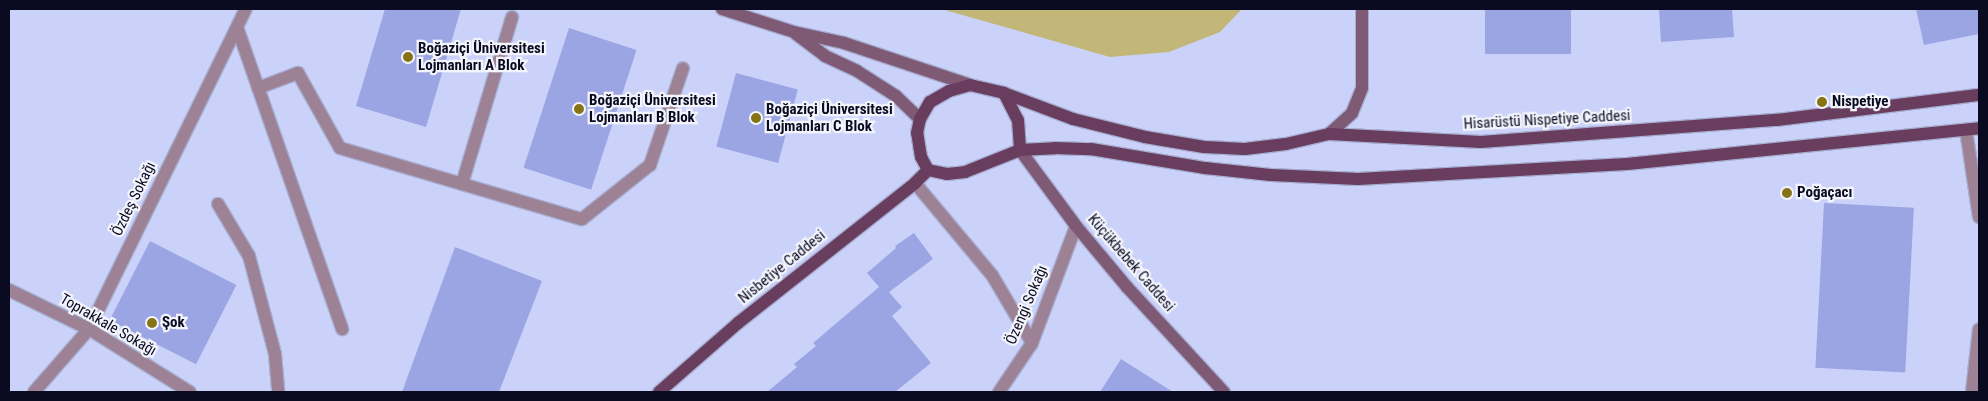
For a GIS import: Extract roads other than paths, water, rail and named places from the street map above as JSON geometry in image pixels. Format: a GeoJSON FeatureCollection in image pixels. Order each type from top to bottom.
{"type":"FeatureCollection","features":[{"type":"Feature","properties":{"kind":"main road"},"geometry":{"type":"LineString","coordinates":[[1020,150],[1018,120],[1004,93],[970,85],[949,92],[930,102],[920,119],[918,133],[921,157],[928,170],[947,174],[965,172],[1020,150],[1091,149],[1205,168],[1271,175],[1358,179],[1627,164],[1979,128]]}},
{"type":"Feature","properties":{"kind":"main road","name":"Hisarüstü Nispetiye Caddesi"},"geometry":{"type":"LineString","coordinates":[[1004,93],[1073,119],[1145,137],[1204,147],[1245,149],[1286,144],[1329,134],[1482,142],[1777,120],[1979,96]]}},
{"type":"Feature","properties":{"kind":"main road","name":"Nisbetiye Caddesi"},"geometry":{"type":"LineString","coordinates":[[659,392],[738,323],[915,183],[928,170]]}},
{"type":"Feature","properties":{"kind":"street","name":"Özdeş Sokağı"},"geometry":{"type":"LineString","coordinates":[[34,392],[89,329],[246,9]]}},
{"type":"Feature","properties":{"kind":"street"},"geometry":{"type":"LineString","coordinates":[[722,9],[794,32],[844,42],[970,85]]}},
{"type":"Feature","properties":{"kind":"street"},"geometry":{"type":"LineString","coordinates":[[1329,134],[1352,113],[1362,88],[1362,9]]}},
{"type":"Feature","properties":{"kind":"street"},"geometry":{"type":"LineString","coordinates":[[462,184],[512,17]]}},
{"type":"Feature","properties":{"kind":"street"},"geometry":{"type":"LineString","coordinates":[[237,27],[342,329]]}},
{"type":"Feature","properties":{"kind":"street"},"geometry":{"type":"LineString","coordinates":[[794,32],[825,56],[857,70],[896,96],[920,119]]}},
{"type":"Feature","properties":{"kind":"street"},"geometry":{"type":"LineString","coordinates":[[258,88],[298,74],[340,148],[582,219],[650,165],[683,68]]}},
{"type":"Feature","properties":{"kind":"street"},"geometry":{"type":"LineString","coordinates":[[1966,130],[1979,218]]}},
{"type":"Feature","properties":{"kind":"street","name":"Küçükbebek Caddesi"},"geometry":{"type":"LineString","coordinates":[[1020,150],[1076,226],[1127,287],[1224,392]]}},
{"type":"Feature","properties":{"kind":"street"},"geometry":{"type":"LineString","coordinates":[[915,183],[992,275],[1032,343]]}},
{"type":"Feature","properties":{"kind":"street"},"geometry":{"type":"LineString","coordinates":[[218,204],[249,256],[274,354],[278,392]]}},
{"type":"Feature","properties":{"kind":"street","name":"Özengi Sokağı"},"geometry":{"type":"LineString","coordinates":[[999,392],[1032,343],[1076,226]]}},
{"type":"Feature","properties":{"kind":"street","name":"Toprakkale Sokağı"},"geometry":{"type":"LineString","coordinates":[[9,290],[89,329],[190,392]]}},
{"type":"Feature","properties":{"kind":"street"},"geometry":{"type":"LineString","coordinates":[[1972,392],[1979,329]]}},
{"type":"Feature","properties":{"kind":"place","name":"Boğaziçi Üniversitesi Lojmanları A Blok"},"geometry":{"type":"Point","coordinates":[408,57]}},
{"type":"Feature","properties":{"kind":"place","name":"Nispetiye"},"geometry":{"type":"Point","coordinates":[1822,102]}},
{"type":"Feature","properties":{"kind":"place","name":"Boğaziçi Üniversitesi Lojmanları B Blok"},"geometry":{"type":"Point","coordinates":[579,109]}},
{"type":"Feature","properties":{"kind":"place","name":"Boğaziçi Üniversitesi Lojmanları C Blok"},"geometry":{"type":"Point","coordinates":[756,118]}},
{"type":"Feature","properties":{"kind":"place","name":"Poğaçacı"},"geometry":{"type":"Point","coordinates":[1787,193]}},
{"type":"Feature","properties":{"kind":"place","name":"Şok"},"geometry":{"type":"Point","coordinates":[152,323]}}]}
